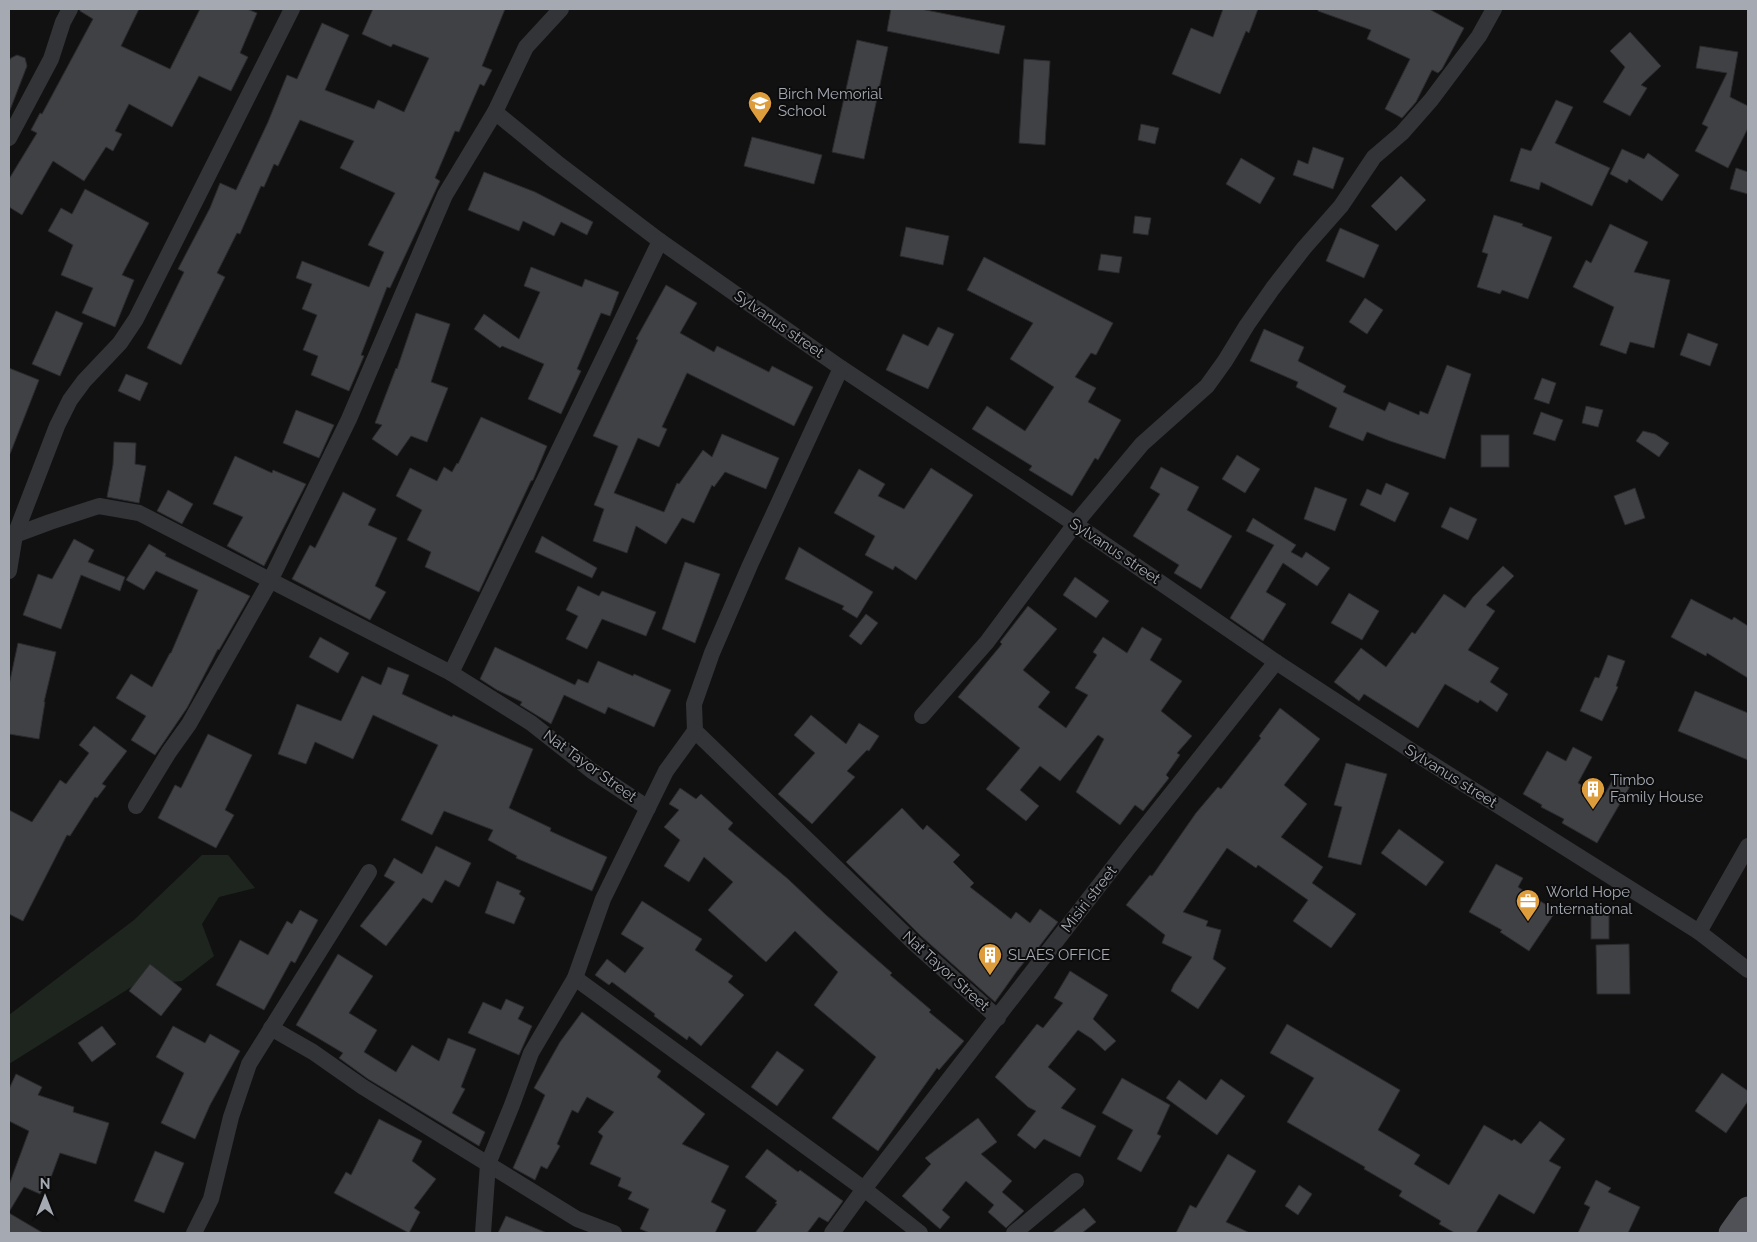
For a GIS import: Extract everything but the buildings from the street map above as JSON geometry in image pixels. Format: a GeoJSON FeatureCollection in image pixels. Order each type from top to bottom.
{"type":"FeatureCollection","features":[{"type":"Feature","properties":{"kind":"main road"},"geometry":{"type":"LineString","coordinates":[[1731,1233],[1748,1209]]}},
{"type":"Feature","properties":{"kind":"street"},"geometry":{"type":"LineString","coordinates":[[9,138],[51,59],[63,22],[70,9]]}},
{"type":"Feature","properties":{"kind":"street"},"geometry":{"type":"LineString","coordinates":[[9,571],[15,535],[42,470],[57,426],[70,400],[84,380],[120,343],[136,319],[292,9]]}},
{"type":"Feature","properties":{"kind":"street"},"geometry":{"type":"LineString","coordinates":[[136,806],[169,752],[189,724],[270,581],[348,419],[445,195],[495,112],[526,47],[561,9]]}},
{"type":"Feature","properties":{"kind":"street"},"geometry":{"type":"LineString","coordinates":[[922,716],[987,642],[1076,524],[1142,444],[1207,386],[1273,288],[1304,248],[1341,206],[1374,157],[1402,132],[1431,100],[1480,36],[1494,9]]}},
{"type":"Feature","properties":{"kind":"street","name":"Sylvanus street"},"geometry":{"type":"LineString","coordinates":[[495,112],[556,162],[660,241],[842,368],[1076,524],[1276,662],[1420,757],[1699,932],[1748,970]]}},
{"type":"Feature","properties":{"kind":"street"},"geometry":{"type":"LineString","coordinates":[[451,673],[660,241]]}},
{"type":"Feature","properties":{"kind":"street"},"geometry":{"type":"LineString","coordinates":[[695,731],[694,704],[712,653],[750,565],[842,368]]}},
{"type":"Feature","properties":{"kind":"street","name":"Nat Tayor Street"},"geometry":{"type":"LineString","coordinates":[[15,535],[99,506],[139,513],[451,673],[531,723],[592,771],[648,808],[666,771],[695,731],[914,943],[998,1018]]}},
{"type":"Feature","properties":{"kind":"street","name":"Misiri street"},"geometry":{"type":"LineString","coordinates":[[832,1233],[1129,847],[1276,662]]}},
{"type":"Feature","properties":{"kind":"street"},"geometry":{"type":"LineString","coordinates":[[483,1233],[488,1164],[531,1053],[575,978],[603,899],[648,808]]}},
{"type":"Feature","properties":{"kind":"street"},"geometry":{"type":"LineString","coordinates":[[1699,932],[1748,846]]}},
{"type":"Feature","properties":{"kind":"street"},"geometry":{"type":"LineString","coordinates":[[194,1233],[211,1199],[231,1117],[249,1064],[369,872]]}},
{"type":"Feature","properties":{"kind":"street"},"geometry":{"type":"LineString","coordinates":[[575,978],[864,1189],[920,1233]]}},
{"type":"Feature","properties":{"kind":"street"},"geometry":{"type":"LineString","coordinates":[[271,1028],[578,1219],[614,1233]]}},
{"type":"Feature","properties":{"kind":"street"},"geometry":{"type":"LineString","coordinates":[[1014,1233],[1076,1181]]}},
{"type":"Feature","properties":{"kind":"shaded area"},"geometry":{"type":"Polygon","coordinates":[[[202,855],[228,855],[255,888],[219,897],[202,924],[214,956],[182,981],[133,986],[9,1064],[9,1015],[134,920],[202,855]]]}},
{"type":"Feature","properties":{"kind":"place","name":"Birch Memorial School"},"geometry":{"type":"Point","coordinates":[760,124]}},
{"type":"Feature","properties":{"kind":"place","name":"Timbo Family House"},"geometry":{"type":"Point","coordinates":[1593,810]}},
{"type":"Feature","properties":{"kind":"place","name":"World Hope International"},"geometry":{"type":"Point","coordinates":[1528,922]}},
{"type":"Feature","properties":{"kind":"place","name":"SLAES OFFICE"},"geometry":{"type":"Point","coordinates":[990,976]}}]}
